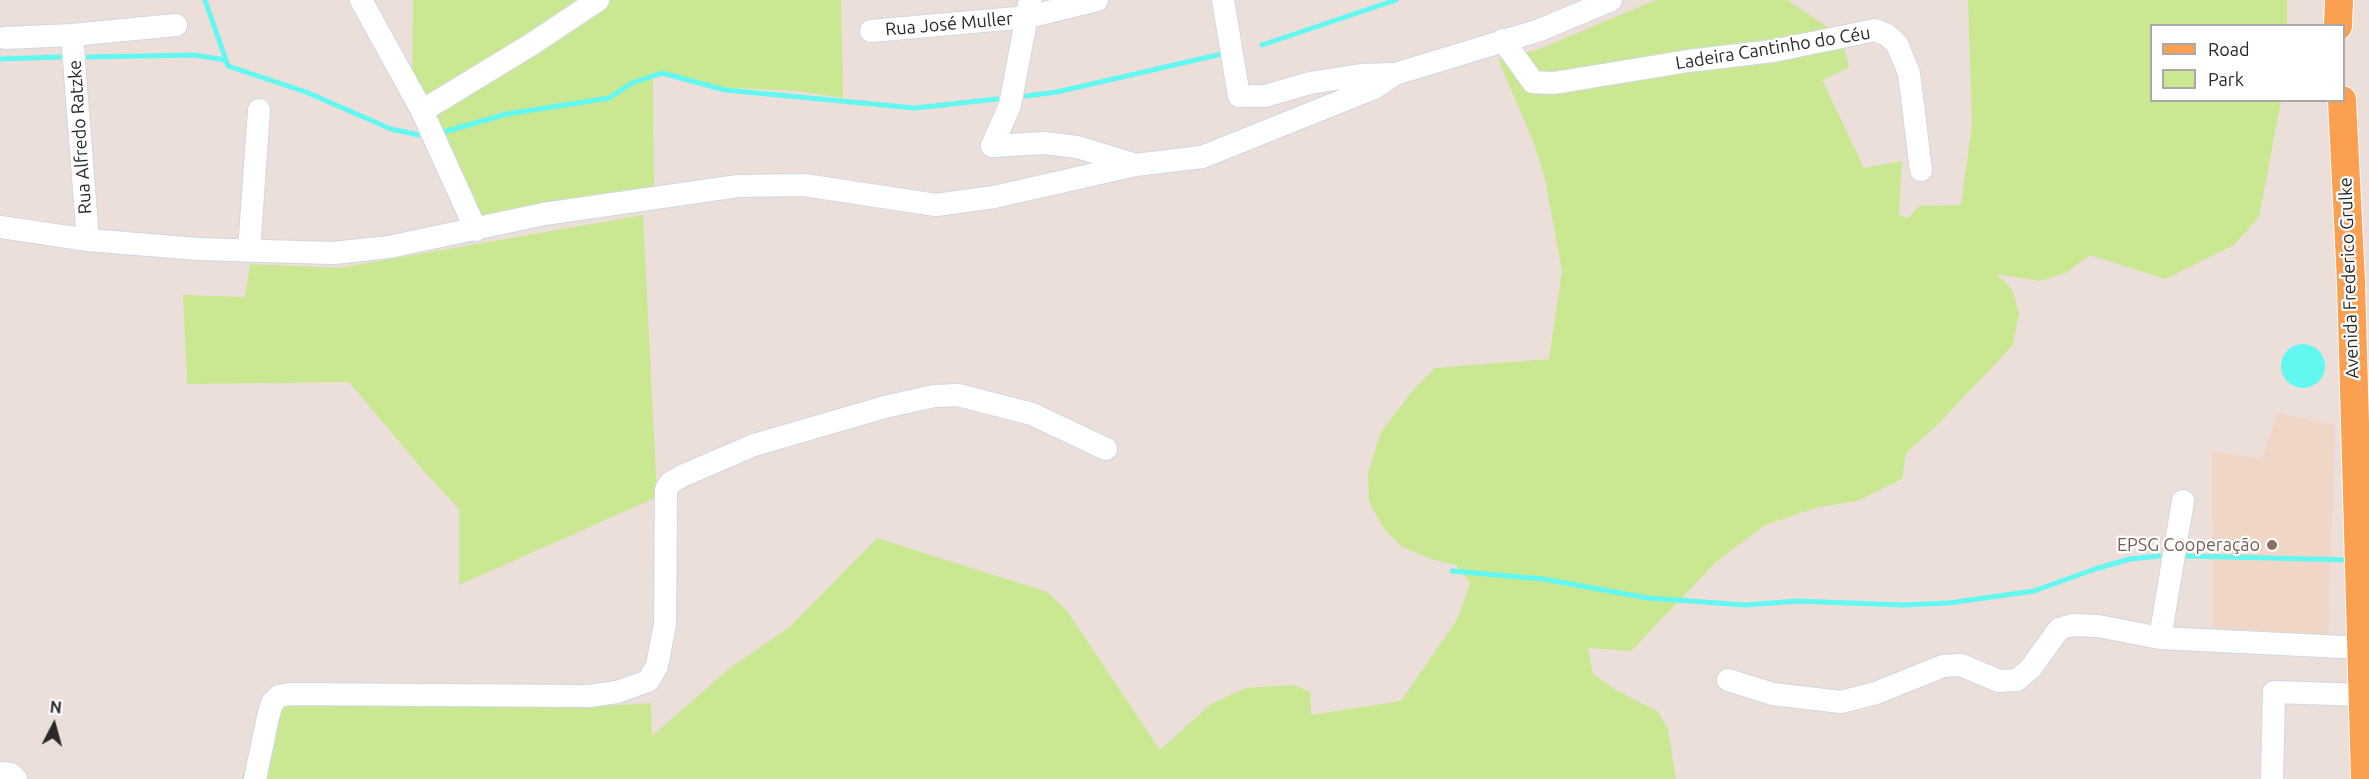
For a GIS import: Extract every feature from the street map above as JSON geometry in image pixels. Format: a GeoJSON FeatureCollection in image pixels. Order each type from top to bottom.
{"type":"FeatureCollection","features":[{"type":"Feature","properties":{"kind":"main road","name":"Avenida Frederico Grulke"},"geometry":{"type":"LineString","coordinates":[[2342,102],[2363,648],[2365,779]]}},
{"type":"Feature","properties":{"kind":"street"},"geometry":{"type":"LineString","coordinates":[[361,0],[422,111],[476,230]]}},
{"type":"Feature","properties":{"kind":"street"},"geometry":{"type":"LineString","coordinates":[[422,111],[598,0]]}},
{"type":"Feature","properties":{"kind":"street","name":"Rua José Muller"},"geometry":{"type":"LineString","coordinates":[[871,31],[1097,0]]}},
{"type":"Feature","properties":{"kind":"street"},"geometry":{"type":"LineString","coordinates":[[1223,0],[1239,96],[1265,96],[1310,83],[1361,75],[1395,74],[1540,30],[1611,0]]}},
{"type":"Feature","properties":{"kind":"street"},"geometry":{"type":"LineString","coordinates":[[1029,9],[1010,105],[992,146],[1044,143],[1077,147],[1135,165]]}},
{"type":"Feature","properties":{"kind":"street"},"geometry":{"type":"LineString","coordinates":[[5,38],[72,35],[176,25]]}},
{"type":"Feature","properties":{"kind":"street","name":"Ladeira Cantinho do Céu"},"geometry":{"type":"LineString","coordinates":[[1503,40],[1533,82],[1554,83],[1688,61],[1773,51],[1875,30],[1887,35],[1897,44],[1909,73],[1921,170]]}},
{"type":"Feature","properties":{"kind":"street","name":"Rua Alfredo Ratzke"},"geometry":{"type":"LineString","coordinates":[[72,35],[88,240]]}},
{"type":"Feature","properties":{"kind":"street"},"geometry":{"type":"LineString","coordinates":[[0,227],[88,240],[249,251],[333,253],[389,247],[544,214],[738,186],[804,185],[936,205],[994,196],[1135,165],[1202,157],[1374,88],[1395,74]]}},
{"type":"Feature","properties":{"kind":"street"},"geometry":{"type":"LineString","coordinates":[[249,251],[259,110]]}},
{"type":"Feature","properties":{"kind":"street"},"geometry":{"type":"LineString","coordinates":[[255,779],[270,710],[279,696],[290,694],[589,696],[617,692],[648,681],[657,666],[665,624],[666,490],[670,483],[682,476],[754,445],[885,406],[934,396],[958,395],[1032,414],[1106,449]]}},
{"type":"Feature","properties":{"kind":"street"},"geometry":{"type":"LineString","coordinates":[[2160,638],[2183,501]]}},
{"type":"Feature","properties":{"kind":"street"},"geometry":{"type":"LineString","coordinates":[[1728,680],[1773,694],[1841,702],[1876,693],[1943,666],[1961,665],[1999,681],[2017,680],[2031,668],[2059,629],[2072,625],[2098,626],[2160,638],[2363,648]]}},
{"type":"Feature","properties":{"kind":"street"},"geometry":{"type":"LineString","coordinates":[[2272,779],[2274,693],[2364,695]]}},
{"type":"Feature","properties":{"kind":"street"},"geometry":{"type":"LineString","coordinates":[[0,773],[11,774],[16,779]]}},
{"type":"Feature","properties":{"kind":"shaded area","name":"EPSG Cooperação"},"geometry":{"type":"Polygon","coordinates":[[[2278,413],[2335,425],[2328,639],[2213,631],[2212,451],[2262,459],[2278,413]]]}},
{"type":"Feature","properties":{"kind":"green space"},"geometry":{"type":"Polygon","coordinates":[[[413,0],[841,0],[843,98],[797,91],[715,87],[673,74],[653,76],[654,188],[461,223],[412,106],[413,0]]]}},
{"type":"Feature","properties":{"kind":"green space"},"geometry":{"type":"Polygon","coordinates":[[[1656,0],[1787,0],[1841,36],[1849,68],[1822,80],[1864,168],[1902,161],[1899,215],[1909,218],[1919,206],[1961,205],[1972,125],[1968,0],[2287,0],[2287,24],[2150,24],[2150,102],[2281,102],[2259,217],[2234,245],[2165,279],[2090,255],[2066,273],[2040,281],[1996,274],[2012,289],[2019,313],[2013,345],[1938,424],[1906,453],[1902,479],[1857,501],[1819,507],[1765,525],[1717,561],[1631,651],[1588,648],[1593,674],[1616,690],[1658,712],[1668,729],[1676,779],[242,779],[259,713],[269,694],[596,687],[607,706],[651,703],[652,736],[730,668],[790,627],[877,538],[1047,592],[1067,611],[1160,750],[1211,704],[1246,688],[1294,685],[1310,692],[1311,715],[1401,701],[1458,618],[1470,583],[1456,565],[1431,559],[1401,546],[1384,529],[1369,501],[1368,473],[1381,432],[1414,389],[1435,368],[1549,359],[1562,271],[1545,179],[1533,141],[1498,59],[1537,50],[1656,0]]]}},
{"type":"Feature","properties":{"kind":"green space"},"geometry":{"type":"Polygon","coordinates":[[[643,215],[657,497],[459,585],[459,509],[349,382],[187,384],[183,295],[245,297],[250,264],[339,268],[643,215]]]}},
{"type":"Feature","properties":{"kind":"water"},"geometry":{"type":"Polygon","coordinates":[[[2303,344],[2318,351],[2325,366],[2318,381],[2303,388],[2288,381],[2281,366],[2288,351],[2303,344]]]}},
{"type":"Feature","properties":{"kind":"waterway"},"geometry":{"type":"LineString","coordinates":[[205,0],[228,66],[306,92],[391,129],[419,135]]}},
{"type":"Feature","properties":{"kind":"waterway"},"geometry":{"type":"LineString","coordinates":[[1262,45],[1396,0]]}},
{"type":"Feature","properties":{"kind":"waterway"},"geometry":{"type":"LineString","coordinates":[[1026,96],[1057,92],[1226,53]]}},
{"type":"Feature","properties":{"kind":"waterway"},"geometry":{"type":"LineString","coordinates":[[88,57],[195,55],[225,60]]}},
{"type":"Feature","properties":{"kind":"waterway"},"geometry":{"type":"LineString","coordinates":[[0,59],[60,57]]}},
{"type":"Feature","properties":{"kind":"waterway"},"geometry":{"type":"LineString","coordinates":[[447,131],[507,114],[609,98],[632,83],[662,73],[725,90],[915,108],[997,99]]}},
{"type":"Feature","properties":{"kind":"waterway"},"geometry":{"type":"LineString","coordinates":[[1452,571],[1543,579],[1648,598],[1745,605],[1798,601],[1902,605],[1949,603],[2034,591],[2130,559],[2159,556]]}},
{"type":"Feature","properties":{"kind":"waterway"},"geometry":{"type":"LineString","coordinates":[[2187,556],[2350,560]]}},
{"type":"Feature","properties":{"kind":"place","name":"EPSG Cooperação"},"geometry":{"type":"Point","coordinates":[2272,545]}}]}
